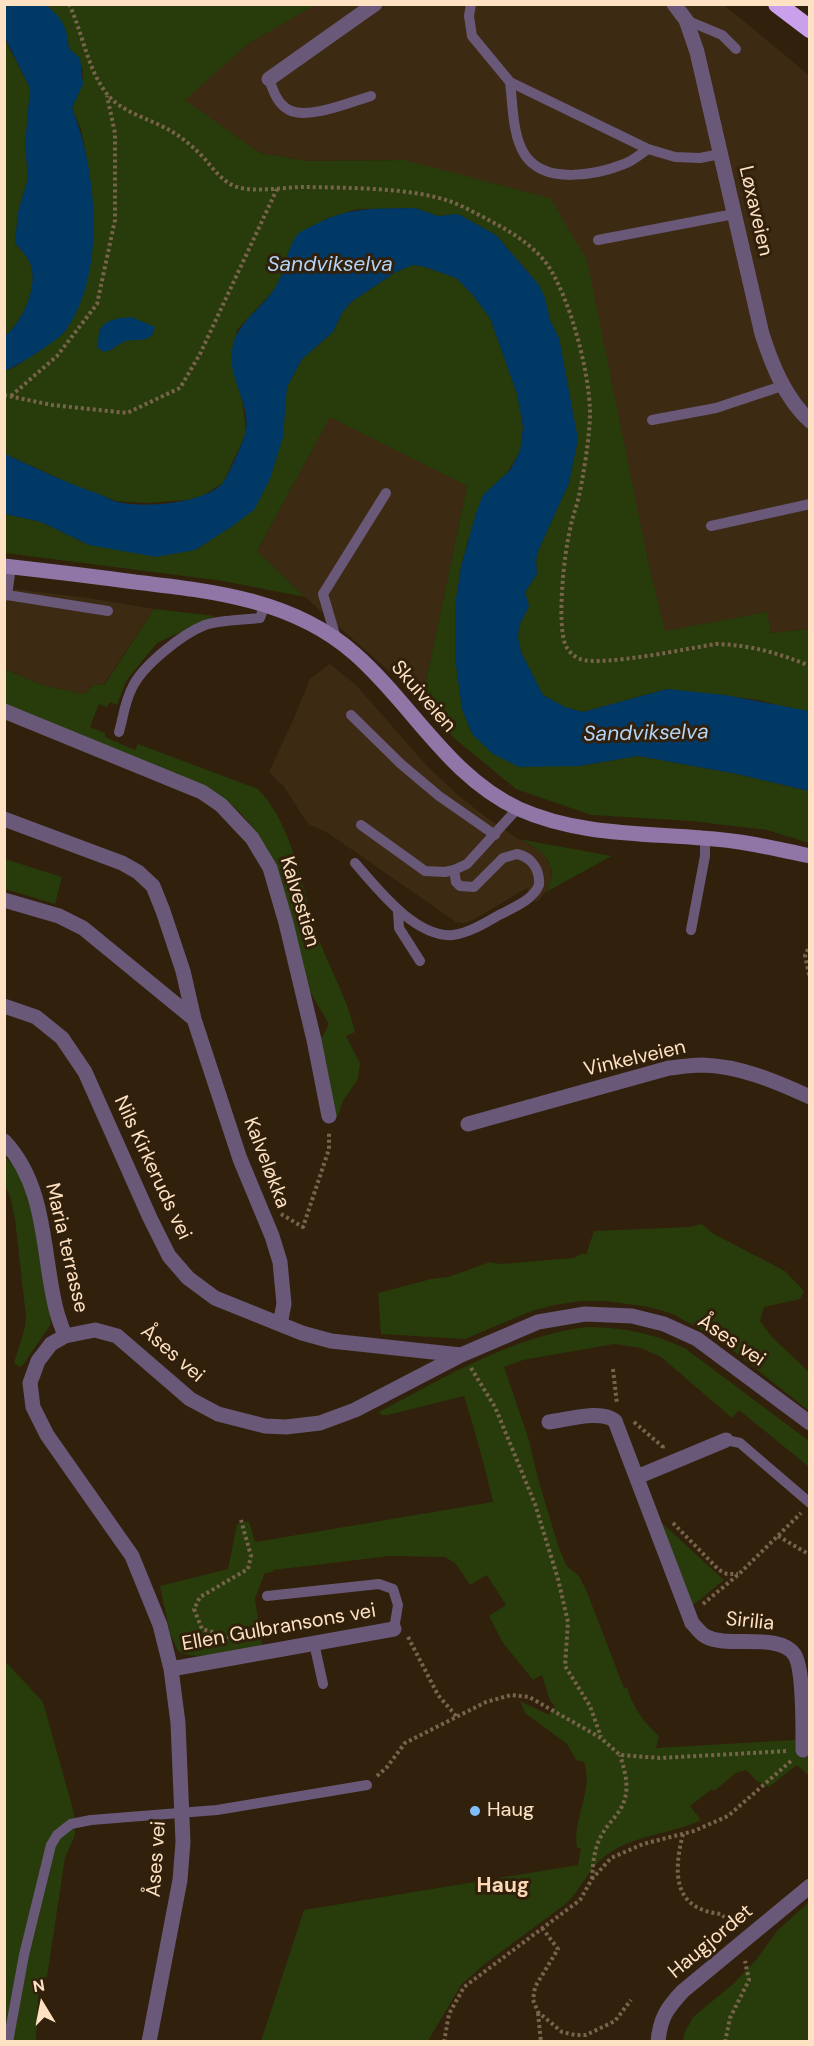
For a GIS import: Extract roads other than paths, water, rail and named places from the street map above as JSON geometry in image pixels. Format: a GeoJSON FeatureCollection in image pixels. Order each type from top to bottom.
{"type":"FeatureCollection","features":[{"type":"Feature","properties":{"kind":"highway"},"geometry":{"type":"LineString","coordinates":[[777,4],[810,29]]}},
{"type":"Feature","properties":{"kind":"main road","name":"Skuiveien"},"geometry":{"type":"LineString","coordinates":[[8,566],[204,591],[265,604],[304,620],[336,638],[379,678],[453,763],[489,792],[518,808],[543,818],[600,831],[705,838],[747,843],[810,856]]}},
{"type":"Feature","properties":{"kind":"street"},"geometry":{"type":"LineString","coordinates":[[269,79],[375,4]]}},
{"type":"Feature","properties":{"kind":"street","name":"Løxaveien"},"geometry":{"type":"LineString","coordinates":[[674,4],[686,20],[698,52],[762,334],[770,360],[783,386],[810,421]]}},
{"type":"Feature","properties":{"kind":"street","name":"Kalvestien"},"geometry":{"type":"LineString","coordinates":[[4,711],[202,792],[222,805],[252,838],[270,867],[286,923],[314,1040],[329,1116]]}},
{"type":"Feature","properties":{"kind":"street","name":"Kalveløkka"},"geometry":{"type":"LineString","coordinates":[[4,819],[122,862],[138,872],[153,886],[183,970],[194,1019],[240,1159],[272,1236],[280,1263],[284,1304],[280,1324]]}},
{"type":"Feature","properties":{"kind":"street"},"geometry":{"type":"LineString","coordinates":[[4,900],[58,916],[83,928],[194,1019]]}},
{"type":"Feature","properties":{"kind":"street","name":"Nils Kirkeruds vei"},"geometry":{"type":"LineString","coordinates":[[4,1006],[36,1017],[62,1038],[85,1072],[169,1256],[188,1278],[215,1298],[331,1341],[461,1354]]}},
{"type":"Feature","properties":{"kind":"street","name":"Vinkelveien"},"geometry":{"type":"LineString","coordinates":[[468,1124],[669,1068],[700,1065],[731,1068],[766,1077],[810,1097]]}},
{"type":"Feature","properties":{"kind":"street","name":"Maria terrasse"},"geometry":{"type":"LineString","coordinates":[[4,1141],[24,1169],[34,1191],[56,1310],[65,1335]]}},
{"type":"Feature","properties":{"kind":"street","name":"Åses vei"},"geometry":{"type":"LineString","coordinates":[[149,2042],[180,1880],[183,1842],[178,1723],[171,1669],[160,1625],[132,1556],[47,1435],[33,1407],[30,1383],[38,1361],[51,1344],[65,1335],[95,1329],[117,1336],[190,1399],[218,1414],[265,1426],[286,1427],[320,1423],[354,1410],[461,1354],[538,1322],[585,1314],[632,1316],[664,1324],[697,1339],[810,1423]]}},
{"type":"Feature","properties":{"kind":"street","name":"Sirilia"},"geometry":{"type":"LineString","coordinates":[[549,1422],[597,1415],[609,1416],[615,1421],[637,1477],[648,1513],[692,1623],[705,1635],[716,1640],[777,1644],[793,1653],[798,1662],[804,1719],[803,1750]]}},
{"type":"Feature","properties":{"kind":"street"},"geometry":{"type":"LineString","coordinates":[[637,1477],[726,1440]]}},
{"type":"Feature","properties":{"kind":"street","name":"Ellen Gulbransons vei"},"geometry":{"type":"LineString","coordinates":[[171,1669],[394,1629]]}},
{"type":"Feature","properties":{"kind":"street","name":"Haugjordet"},"geometry":{"type":"LineString","coordinates":[[658,2042],[660,2025],[669,2006],[683,1991],[810,1886]]}},
{"type":"Feature","properties":{"kind":"lane"},"geometry":{"type":"LineString","coordinates":[[471,4],[469,16],[472,36],[510,82],[648,149],[675,157],[700,158],[720,154]]}},
{"type":"Feature","properties":{"kind":"lane"},"geometry":{"type":"LineString","coordinates":[[686,20],[722,35],[736,49]]}},
{"type":"Feature","properties":{"kind":"lane"},"geometry":{"type":"LineString","coordinates":[[269,79],[277,99],[288,110],[299,113],[316,112],[371,96]]}},
{"type":"Feature","properties":{"kind":"lane"},"geometry":{"type":"LineString","coordinates":[[510,82],[516,130],[524,154],[534,165],[552,174],[598,172],[627,164],[648,149]]}},
{"type":"Feature","properties":{"kind":"lane"},"geometry":{"type":"LineString","coordinates":[[598,240],[734,214]]}},
{"type":"Feature","properties":{"kind":"lane"},"geometry":{"type":"LineString","coordinates":[[652,420],[716,408],[783,386]]}},
{"type":"Feature","properties":{"kind":"lane"},"geometry":{"type":"LineString","coordinates":[[336,638],[323,594],[386,493]]}},
{"type":"Feature","properties":{"kind":"lane"},"geometry":{"type":"LineString","coordinates":[[711,526],[810,504]]}},
{"type":"Feature","properties":{"kind":"lane"},"geometry":{"type":"LineString","coordinates":[[8,566],[6,596],[108,611]]}},
{"type":"Feature","properties":{"kind":"lane"},"geometry":{"type":"LineString","coordinates":[[119,732],[132,688],[158,656],[206,625],[260,618],[265,604]]}},
{"type":"Feature","properties":{"kind":"lane"},"geometry":{"type":"LineString","coordinates":[[351,715],[401,764],[439,796],[495,835]]}},
{"type":"Feature","properties":{"kind":"lane"},"geometry":{"type":"LineString","coordinates":[[361,825],[425,871],[445,872],[467,864],[518,808]]}},
{"type":"Feature","properties":{"kind":"lane"},"geometry":{"type":"LineString","coordinates":[[691,930],[705,856],[705,838]]}},
{"type":"Feature","properties":{"kind":"lane"},"geometry":{"type":"LineString","coordinates":[[355,863],[399,912],[437,933],[455,935],[474,929],[530,897],[539,885],[537,869],[531,861],[517,854],[502,858],[474,887],[460,886],[456,882],[454,870]]}},
{"type":"Feature","properties":{"kind":"lane"},"geometry":{"type":"LineString","coordinates":[[399,912],[399,928],[420,961]]}},
{"type":"Feature","properties":{"kind":"lane"},"geometry":{"type":"LineString","coordinates":[[726,1440],[740,1443],[810,1503]]}},
{"type":"Feature","properties":{"kind":"lane"},"geometry":{"type":"LineString","coordinates":[[267,1596],[379,1584],[393,1589],[398,1605],[394,1629]]}},
{"type":"Feature","properties":{"kind":"lane"},"geometry":{"type":"LineString","coordinates":[[314,1643],[323,1684]]}},
{"type":"Feature","properties":{"kind":"lane"},"geometry":{"type":"LineString","coordinates":[[8,2042],[41,1881],[51,1845],[57,1834],[71,1824],[91,1820],[217,1810],[367,1785]]}},
{"type":"Feature","properties":{"kind":"water"},"geometry":{"type":"Polygon","coordinates":[[[5,4],[46,5],[63,24],[69,49],[80,58],[83,84],[72,108],[81,133],[87,161],[94,221],[93,251],[88,280],[79,306],[66,330],[27,359],[5,371],[5,336],[18,322],[28,302],[32,272],[30,263],[15,243],[18,212],[28,178],[25,145],[30,88],[5,38],[5,4]]]}},
{"type":"Feature","properties":{"kind":"water","name":"Sandvikselva"},"geometry":{"type":"Polygon","coordinates":[[[415,208],[438,216],[458,214],[496,235],[539,285],[545,298],[550,320],[559,338],[578,439],[569,483],[538,551],[537,574],[525,592],[529,606],[519,626],[518,638],[521,652],[543,695],[565,707],[583,712],[667,689],[725,695],[809,711],[809,791],[737,774],[638,756],[579,766],[519,767],[493,754],[472,734],[462,709],[455,658],[456,599],[461,567],[483,495],[510,470],[520,451],[523,427],[517,394],[490,318],[472,294],[456,278],[425,267],[413,265],[396,272],[351,302],[342,313],[333,332],[302,359],[287,387],[283,437],[270,479],[254,510],[195,550],[156,557],[89,545],[41,522],[5,514],[5,454],[114,501],[129,504],[172,503],[213,491],[222,484],[231,468],[247,424],[231,361],[234,340],[244,324],[275,288],[294,239],[304,230],[339,214],[375,209],[415,208]]]}},
{"type":"Feature","properties":{"kind":"water"},"geometry":{"type":"Polygon","coordinates":[[[131,317],[155,327],[151,336],[142,340],[126,341],[104,352],[98,348],[99,333],[104,325],[112,320],[131,317]]]}},
{"type":"Feature","properties":{"kind":"place","name":"Haug"},"geometry":{"type":"Point","coordinates":[475,1811]}},
{"type":"Feature","properties":{"kind":"district","name":"Haug"},"geometry":{"type":"Point","coordinates":[503,1886]}}]}
